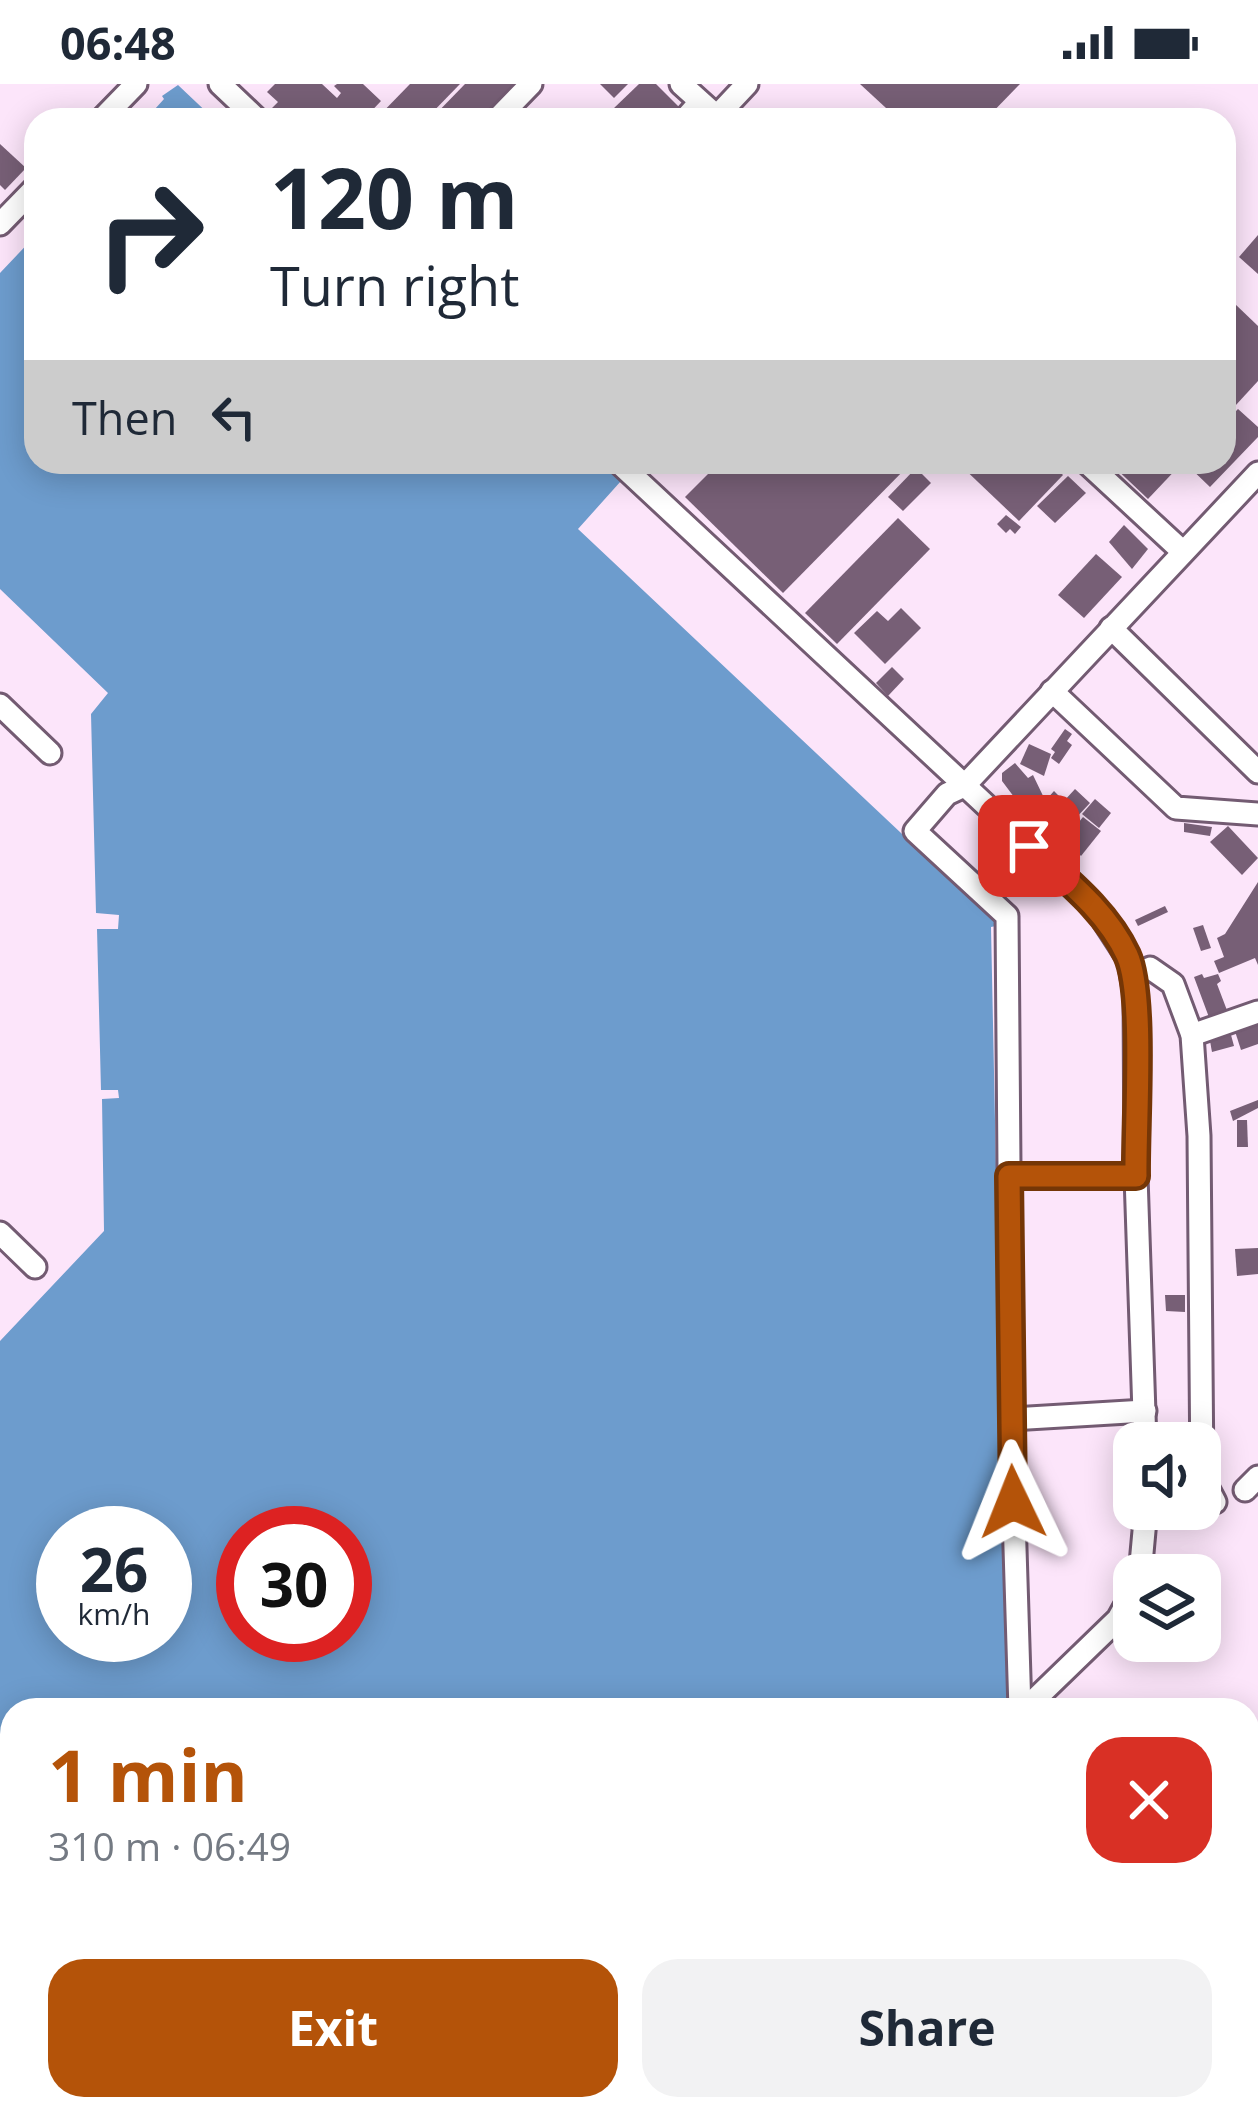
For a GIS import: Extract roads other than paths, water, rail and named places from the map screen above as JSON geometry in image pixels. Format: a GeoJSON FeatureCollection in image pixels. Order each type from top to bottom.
{"type":"FeatureCollection","features":[{"type":"Feature","properties":{"kind":"street"},"geometry":{"type":"LineString","coordinates":[[113,108],[136,84]]}},
{"type":"Feature","properties":{"kind":"street"},"geometry":{"type":"LineString","coordinates":[[220,84],[245,108]]}},
{"type":"Feature","properties":{"kind":"street"},"geometry":{"type":"LineString","coordinates":[[508,108],[531,84]]}},
{"type":"Feature","properties":{"kind":"street"},"geometry":{"type":"LineString","coordinates":[[681,84],[707,108]]}},
{"type":"Feature","properties":{"kind":"street"},"geometry":{"type":"LineString","coordinates":[[719,108],[746,84]]}},
{"type":"Feature","properties":{"kind":"street"},"geometry":{"type":"LineString","coordinates":[[0,224],[24,199]]}},
{"type":"Feature","properties":{"kind":"street"},"geometry":{"type":"LineString","coordinates":[[1022,1698],[1011,1419],[1006,916],[915,831],[947,794],[964,786],[1258,473]]}},
{"type":"Feature","properties":{"kind":"street"},"geometry":{"type":"LineString","coordinates":[[631,474],[1094,906],[1129,959],[1136,995],[1136,1176],[1145,1422]]}},
{"type":"Feature","properties":{"kind":"street"},"geometry":{"type":"LineString","coordinates":[[1099,474],[1182,551]]}},
{"type":"Feature","properties":{"kind":"street"},"geometry":{"type":"LineString","coordinates":[[1111,628],[1258,772]]}},
{"type":"Feature","properties":{"kind":"street"},"geometry":{"type":"LineString","coordinates":[[1052,691],[1175,808],[1258,814]]}},
{"type":"Feature","properties":{"kind":"street"},"geometry":{"type":"LineString","coordinates":[[0,705],[50,753]]}},
{"type":"Feature","properties":{"kind":"street"},"geometry":{"type":"LineString","coordinates":[[1150,968],[1173,984],[1192,1035],[1199,1136],[1202,1422]]}},
{"type":"Feature","properties":{"kind":"street"},"geometry":{"type":"LineString","coordinates":[[1192,1035],[1258,1012]]}},
{"type":"Feature","properties":{"kind":"street"},"geometry":{"type":"LineString","coordinates":[[1009,1176],[1136,1176]]}},
{"type":"Feature","properties":{"kind":"street"},"geometry":{"type":"LineString","coordinates":[[0,1233],[35,1267]]}},
{"type":"Feature","properties":{"kind":"street"},"geometry":{"type":"LineString","coordinates":[[1011,1419],[1145,1411]]}},
{"type":"Feature","properties":{"kind":"street"},"geometry":{"type":"LineString","coordinates":[[1035,1698],[1113,1624]]}},
{"type":"Feature","properties":{"kind":"water"},"geometry":{"type":"Polygon","coordinates":[[[178,85],[202,108],[156,108],[162,96],[178,85]]]}},
{"type":"Feature","properties":{"kind":"water"},"geometry":{"type":"Polygon","coordinates":[[[24,248],[24,474],[627,474],[578,529],[986,913],[995,911],[996,926],[991,927],[1007,1698],[0,1698],[0,1341],[104,1231],[102,1099],[119,1098],[118,1090],[101,1090],[97,929],[118,929],[119,915],[96,913],[91,714],[108,693],[0,589],[0,273],[24,248]]]}}]}
